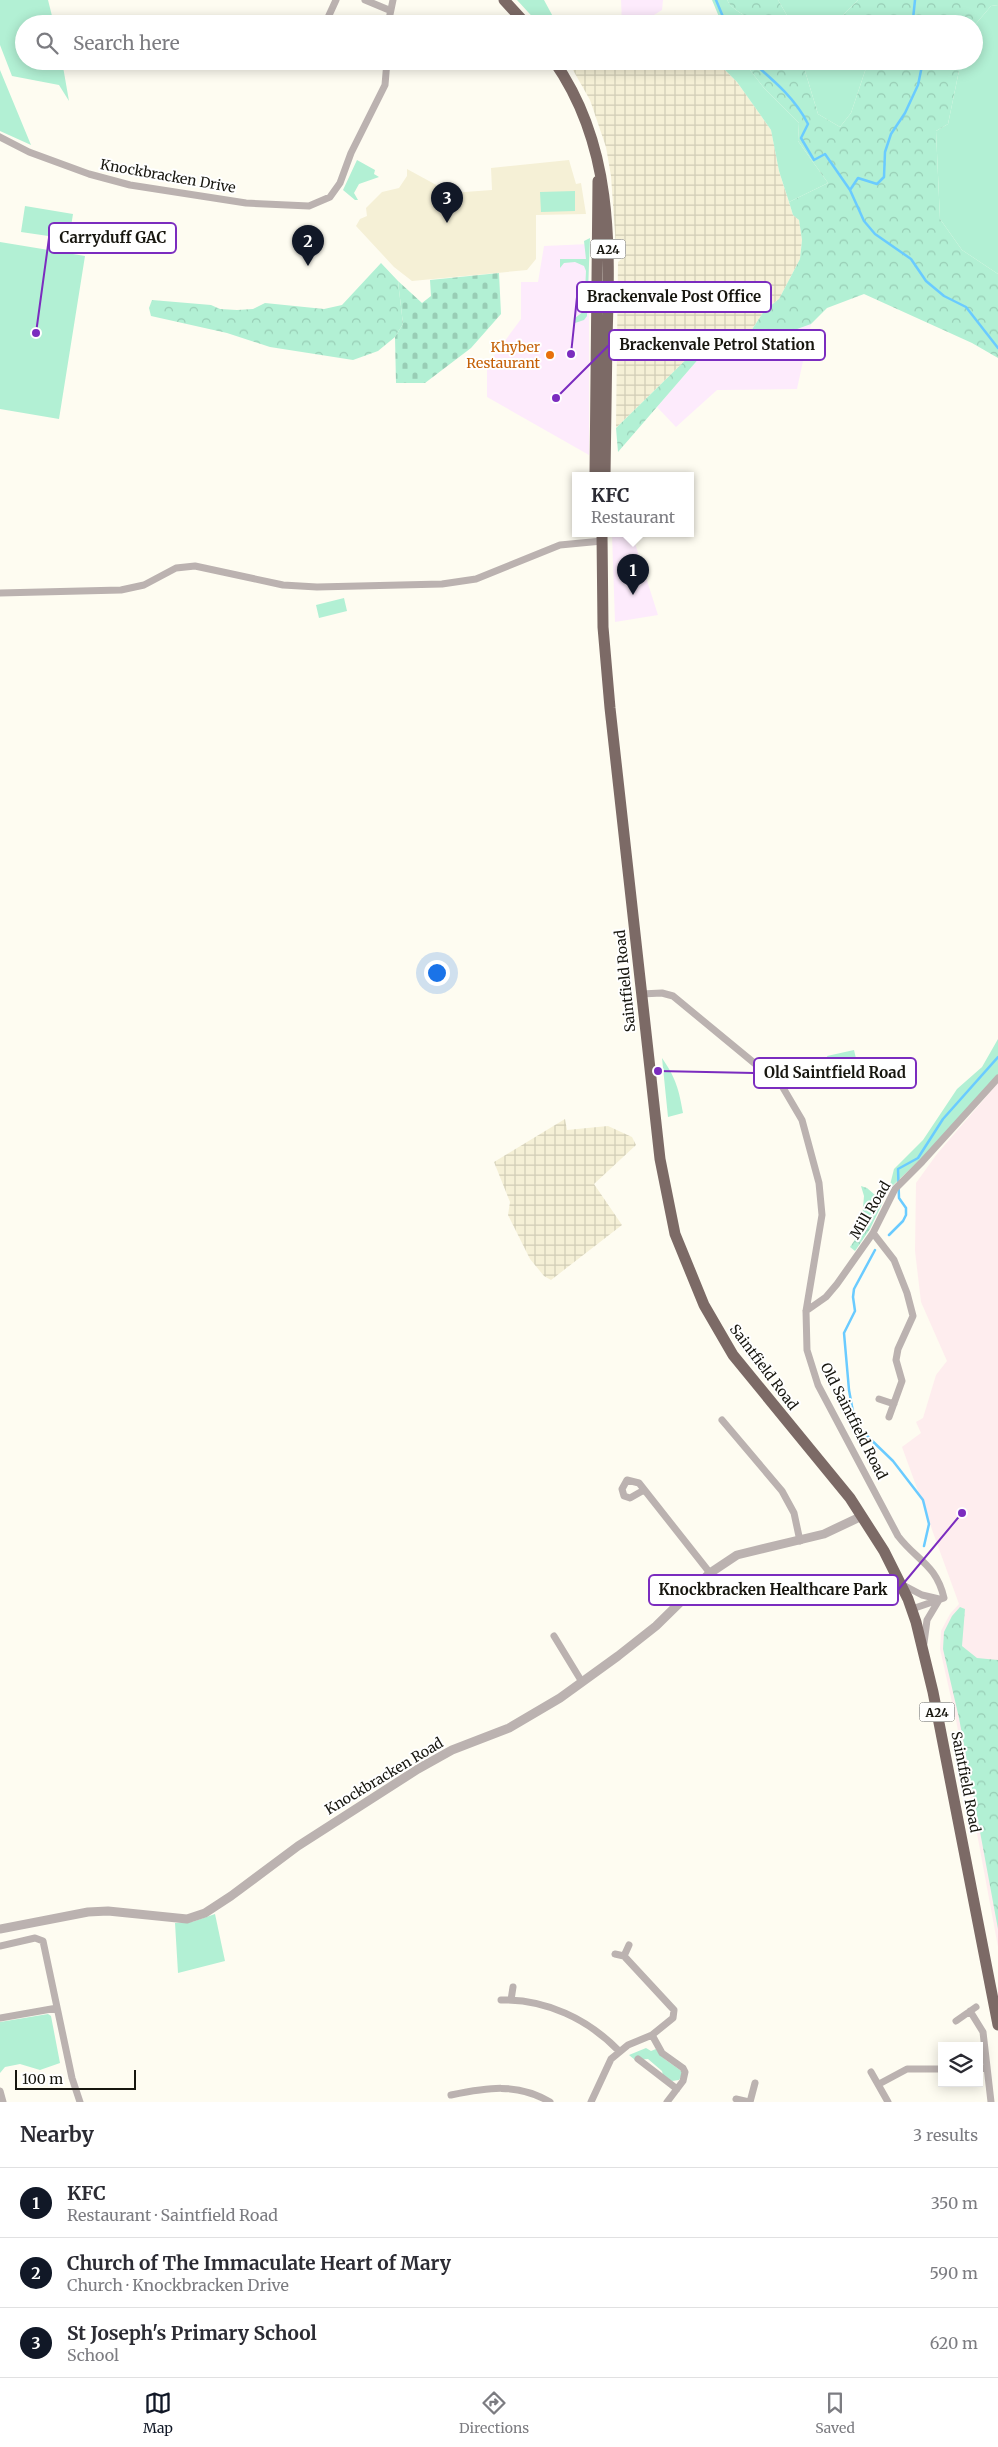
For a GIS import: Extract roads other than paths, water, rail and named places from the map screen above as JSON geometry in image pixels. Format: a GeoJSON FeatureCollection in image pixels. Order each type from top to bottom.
{"type":"FeatureCollection","features":[{"type":"Feature","properties":{"kind":"highway"},"geometry":{"type":"LineString","coordinates":[[504,0],[518,15]]}},
{"type":"Feature","properties":{"kind":"highway","name":"A24"},"geometry":{"type":"LineString","coordinates":[[559,70],[575,96],[584,118],[604,186],[606,204],[607,340],[605,472]]}},
{"type":"Feature","properties":{"kind":"highway","name":"A24"},"geometry":{"type":"LineString","coordinates":[[595,472],[598,256],[597,185],[599,174]]}},
{"type":"Feature","properties":{"kind":"highway"},"geometry":{"type":"LineString","coordinates":[[594,442],[600,437],[602,362],[607,340]]}},
{"type":"Feature","properties":{"kind":"highway","name":"Saintfield Road"},"geometry":{"type":"LineString","coordinates":[[600,537],[604,636],[641,994],[664,1187],[675,1234],[693,1281],[712,1320],[733,1355],[830,1473],[862,1516],[884,1551],[912,1609],[924,1650],[998,2025]]}},
{"type":"Feature","properties":{"kind":"street"},"geometry":{"type":"LineString","coordinates":[[329,15],[336,0]]}},
{"type":"Feature","properties":{"kind":"street"},"geometry":{"type":"LineString","coordinates":[[365,0],[389,10]]}},
{"type":"Feature","properties":{"kind":"street"},"geometry":{"type":"LineString","coordinates":[[389,15],[392,0]]}},
{"type":"Feature","properties":{"kind":"street","name":"Knockbracken Drive"},"geometry":{"type":"LineString","coordinates":[[0,137],[29,152],[89,174],[130,185],[186,195],[246,202],[298,206],[317,204],[335,192],[351,153],[385,85],[386,70]]}},
{"type":"Feature","properties":{"kind":"street"},"geometry":{"type":"LineString","coordinates":[[0,593],[121,590],[144,584],[176,568],[195,566],[283,585],[317,587],[442,584],[476,579],[560,545],[596,537]]}},
{"type":"Feature","properties":{"kind":"street","name":"Old Saintfield Road"},"geometry":{"type":"LineString","coordinates":[[641,994],[662,993],[673,996],[782,1086],[796,1107],[813,1159],[822,1215],[806,1311],[807,1350],[818,1385],[898,1536],[909,1550],[936,1574],[942,1598]]}},
{"type":"Feature","properties":{"kind":"street","name":"Mill Road"},"geometry":{"type":"LineString","coordinates":[[806,1311],[826,1297],[837,1284],[872,1232],[889,1199],[903,1181],[998,1078]]}},
{"type":"Feature","properties":{"kind":"street"},"geometry":{"type":"LineString","coordinates":[[872,1232],[894,1260],[912,1311],[912,1320],[900,1341],[898,1349],[896,1360],[902,1381],[889,1417]]}},
{"type":"Feature","properties":{"kind":"street"},"geometry":{"type":"LineString","coordinates":[[879,1399],[894,1404]]}},
{"type":"Feature","properties":{"kind":"street"},"geometry":{"type":"LineString","coordinates":[[722,1420],[782,1491],[794,1513],[800,1541]]}},
{"type":"Feature","properties":{"kind":"street"},"geometry":{"type":"LineString","coordinates":[[644,1490],[710,1573]]}},
{"type":"Feature","properties":{"kind":"street","name":"Knockbracken Road"},"geometry":{"type":"LineString","coordinates":[[0,1929],[88,1912],[108,1911],[187,1919],[205,1912],[231,1896],[298,1846],[418,1769],[452,1750],[509,1728],[538,1712],[582,1682],[656,1626],[710,1573],[736,1556],[750,1551],[800,1541],[837,1529],[862,1516]]}},
{"type":"Feature","properties":{"kind":"street"},"geometry":{"type":"LineString","coordinates":[[900,1584],[922,1595],[942,1598]]}},
{"type":"Feature","properties":{"kind":"street"},"geometry":{"type":"LineString","coordinates":[[912,1609],[942,1598]]}},
{"type":"Feature","properties":{"kind":"street"},"geometry":{"type":"LineString","coordinates":[[924,1650],[928,1620],[942,1598]]}},
{"type":"Feature","properties":{"kind":"street"},"geometry":{"type":"LineString","coordinates":[[554,1636],[582,1682]]}},
{"type":"Feature","properties":{"kind":"street"},"geometry":{"type":"LineString","coordinates":[[0,1946],[35,1938],[44,1941],[72,2078],[80,2102]]}},
{"type":"Feature","properties":{"kind":"street"},"geometry":{"type":"LineString","coordinates":[[624,1956],[629,1946]]}},
{"type":"Feature","properties":{"kind":"street"},"geometry":{"type":"LineString","coordinates":[[591,2102],[598,2091],[606,2066],[619,2051],[649,2036],[673,2018],[674,2010],[624,1956],[615,1954]]}},
{"type":"Feature","properties":{"kind":"street"},"geometry":{"type":"LineString","coordinates":[[511,2000],[512,1987]]}},
{"type":"Feature","properties":{"kind":"street"},"geometry":{"type":"LineString","coordinates":[[501,2000],[550,2007],[574,2017],[597,2030],[619,2051]]}},
{"type":"Feature","properties":{"kind":"street"},"geometry":{"type":"LineString","coordinates":[[0,2018],[57,2008]]}},
{"type":"Feature","properties":{"kind":"street"},"geometry":{"type":"LineString","coordinates":[[956,2021],[973,2009],[983,2032],[983,2042]]}},
{"type":"Feature","properties":{"kind":"street"},"geometry":{"type":"LineString","coordinates":[[649,2036],[662,2053],[683,2068],[685,2072],[685,2077],[667,2102]]}},
{"type":"Feature","properties":{"kind":"street"},"geometry":{"type":"LineString","coordinates":[[638,2059],[677,2089]]}},
{"type":"Feature","properties":{"kind":"street"},"geometry":{"type":"LineString","coordinates":[[983,2068],[991,2102]]}},
{"type":"Feature","properties":{"kind":"street"},"geometry":{"type":"LineString","coordinates":[[879,2084],[907,2069],[938,2069]]}},
{"type":"Feature","properties":{"kind":"street"},"geometry":{"type":"LineString","coordinates":[[871,2072],[888,2102]]}},
{"type":"Feature","properties":{"kind":"street"},"geometry":{"type":"LineString","coordinates":[[736,2099],[749,2102],[755,2083]]}},
{"type":"Feature","properties":{"kind":"street"},"geometry":{"type":"LineString","coordinates":[[450,2095],[499,2086],[525,2090],[550,2102]]}},
{"type":"Feature","properties":{"kind":"street"},"geometry":{"type":"LineString","coordinates":[[0,2091],[2,2102]]}},
{"type":"Feature","properties":{"kind":"waterway"},"geometry":{"type":"LineString","coordinates":[[716,0],[722,15]]}},
{"type":"Feature","properties":{"kind":"waterway"},"geometry":{"type":"LineString","coordinates":[[913,15],[915,0]]}},
{"type":"Feature","properties":{"kind":"waterway"},"geometry":{"type":"LineString","coordinates":[[761,70],[797,106],[808,124],[801,138],[814,160],[825,154],[850,190],[864,221],[875,234],[911,259],[926,281],[944,296],[966,307],[998,348]]}},
{"type":"Feature","properties":{"kind":"waterway"},"geometry":{"type":"LineString","coordinates":[[850,190],[858,178],[877,184],[884,177],[885,152],[891,134],[905,113],[918,85],[921,70]]}},
{"type":"Feature","properties":{"kind":"waterway"},"geometry":{"type":"LineString","coordinates":[[889,1235],[903,1221],[906,1215],[906,1208],[899,1198],[898,1169],[918,1158],[943,1119],[998,1057]]}},
{"type":"Feature","properties":{"kind":"waterway"},"geometry":{"type":"LineString","coordinates":[[875,1250],[854,1289],[855,1311],[844,1333],[849,1390],[853,1412],[860,1429],[893,1461],[923,1500],[929,1524],[924,1546]]}},
{"type":"Feature","properties":{"kind":"place","name":"St Joseph's Primary School"},"geometry":{"type":"Point","coordinates":[447,223]}},
{"type":"Feature","properties":{"kind":"place","name":"Church of The Immaculate Heart of Mary"},"geometry":{"type":"Point","coordinates":[308,266]}},
{"type":"Feature","properties":{"kind":"place","name":"Carryduff GAC"},"geometry":{"type":"Point","coordinates":[36,333]}},
{"type":"Feature","properties":{"kind":"place","name":"Brackenvale Post Office"},"geometry":{"type":"Point","coordinates":[571,354]}},
{"type":"Feature","properties":{"kind":"place","name":"Khyber Restaurant"},"geometry":{"type":"Point","coordinates":[550,355]}},
{"type":"Feature","properties":{"kind":"place","name":"Brackenvale Petrol Station"},"geometry":{"type":"Point","coordinates":[556,398]}},
{"type":"Feature","properties":{"kind":"place","name":"KFC"},"geometry":{"type":"Point","coordinates":[633,595]}},
{"type":"Feature","properties":{"kind":"place","name":"Old Saintfield Road"},"geometry":{"type":"Point","coordinates":[658,1071]}},
{"type":"Feature","properties":{"kind":"place","name":"Knockbracken Healthcare Park"},"geometry":{"type":"Point","coordinates":[962,1513]}}]}
